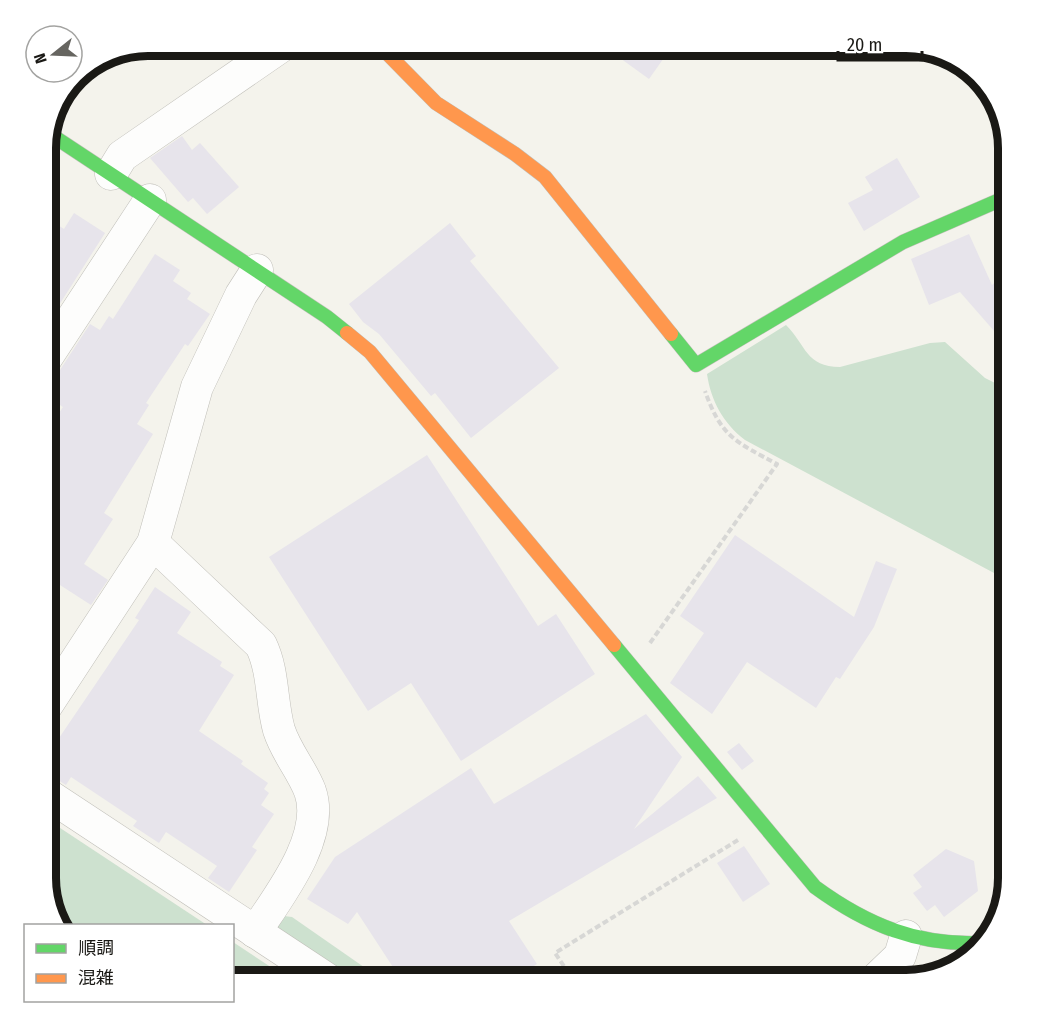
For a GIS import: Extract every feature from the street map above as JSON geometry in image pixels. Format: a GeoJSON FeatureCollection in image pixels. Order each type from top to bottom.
{"type":"FeatureCollection","features":[{"type":"Feature","properties":{"kind":"street"},"geometry":{"type":"LineString","coordinates":[[111,174],[122,156],[267,56]]}},
{"type":"Feature","properties":{"kind":"street"},"geometry":{"type":"LineString","coordinates":[[391,56],[436,103],[515,154],[544,177],[696,365],[903,242],[998,201]]}},
{"type":"Feature","properties":{"kind":"street"},"geometry":{"type":"LineString","coordinates":[[56,138],[327,317],[370,352],[801,873],[837,905],[862,920],[906,936],[945,944],[972,943]]}},
{"type":"Feature","properties":{"kind":"street"},"geometry":{"type":"LineString","coordinates":[[56,343],[150,200]]}},
{"type":"Feature","properties":{"kind":"street"},"geometry":{"type":"LineString","coordinates":[[56,691],[153,543],[197,387],[241,295],[257,270]]}},
{"type":"Feature","properties":{"kind":"street"},"geometry":{"type":"LineString","coordinates":[[153,543],[261,645],[268,661],[275,716],[280,733],[311,793],[314,814],[311,834],[303,853],[255,932]]}},
{"type":"Feature","properties":{"kind":"street"},"geometry":{"type":"LineString","coordinates":[[56,800],[313,970]]}},
{"type":"Feature","properties":{"kind":"street"},"geometry":{"type":"LineString","coordinates":[[885,970],[900,956],[906,936]]}},
{"type":"Feature","properties":{"kind":"path"},"geometry":{"type":"LineString","coordinates":[[629,666],[641,656],[777,464],[742,446],[723,429],[710,407],[696,365]]}},
{"type":"Feature","properties":{"kind":"path"},"geometry":{"type":"LineString","coordinates":[[567,970],[555,953],[748,833],[760,823]]}},
{"type":"Feature","properties":{"kind":"green space"},"geometry":{"type":"Polygon","coordinates":[[[786,325],[813,359],[829,366],[840,367],[930,343],[945,342],[985,378],[998,384],[998,575],[745,440],[730,426],[719,411],[707,374],[786,325]]]}},
{"type":"Feature","properties":{"kind":"green space"},"geometry":{"type":"Polygon","coordinates":[[[56,825],[205,924],[68,924],[57,897],[56,825]]]}},
{"type":"Feature","properties":{"kind":"green space"},"geometry":{"type":"Polygon","coordinates":[[[284,916],[292,917],[368,970],[335,970],[282,935],[278,929],[278,920],[284,916]]]}},
{"type":"Feature","properties":{"kind":"green space"},"geometry":{"type":"Polygon","coordinates":[[[234,943],[275,970],[234,970],[234,943]]]}},
{"type":"Feature","properties":{"kind":"building"},"geometry":{"type":"Polygon","coordinates":[[[617,56],[665,56],[649,79],[617,56]]]}},
{"type":"Feature","properties":{"kind":"building"},"geometry":{"type":"Polygon","coordinates":[[[182,136],[192,150],[200,143],[239,187],[207,214],[193,198],[188,202],[150,158],[182,136]]]}},
{"type":"Feature","properties":{"kind":"building"},"geometry":{"type":"Polygon","coordinates":[[[897,158],[920,197],[864,231],[848,203],[873,190],[865,177],[897,158]]]}},
{"type":"Feature","properties":{"kind":"building"},"geometry":{"type":"Polygon","coordinates":[[[74,213],[105,233],[56,310],[56,224],[64,229],[74,213]]]}},
{"type":"Feature","properties":{"kind":"building"},"geometry":{"type":"Polygon","coordinates":[[[450,223],[476,256],[470,261],[559,368],[471,438],[435,393],[431,396],[379,334],[363,322],[349,304],[450,223]]]}},
{"type":"Feature","properties":{"kind":"building"},"geometry":{"type":"Polygon","coordinates":[[[969,234],[992,285],[998,280],[998,335],[960,292],[929,305],[911,259],[969,234]]]}},
{"type":"Feature","properties":{"kind":"building"},"geometry":{"type":"Polygon","coordinates":[[[155,254],[180,270],[173,281],[191,293],[187,299],[210,314],[188,346],[185,344],[146,403],[149,405],[137,424],[153,434],[104,513],[113,519],[84,564],[108,580],[91,605],[60,585],[56,591],[56,532],[59,527],[56,525],[56,418],[63,407],[56,402],[56,372],[60,370],[90,324],[100,330],[109,316],[113,319],[155,254]]]}},
{"type":"Feature","properties":{"kind":"building"},"geometry":{"type":"Polygon","coordinates":[[[427,455],[538,626],[556,614],[595,674],[461,761],[411,683],[368,711],[269,557],[427,455]]]}},
{"type":"Feature","properties":{"kind":"building"},"geometry":{"type":"Polygon","coordinates":[[[735,535],[854,617],[876,561],[897,569],[874,627],[840,679],[836,677],[816,708],[747,662],[712,714],[670,683],[704,633],[680,616],[735,535]]]}},
{"type":"Feature","properties":{"kind":"building"},"geometry":{"type":"Polygon","coordinates":[[[155,587],[191,612],[177,633],[222,662],[220,666],[234,675],[199,731],[243,761],[241,764],[268,783],[264,789],[269,793],[261,805],[274,814],[252,847],[257,850],[229,892],[208,878],[217,866],[166,832],[159,843],[133,826],[137,821],[71,777],[66,785],[56,779],[56,740],[139,620],[135,618],[155,587]]]}},
{"type":"Feature","properties":{"kind":"building"},"geometry":{"type":"Polygon","coordinates":[[[646,714],[682,757],[634,829],[698,776],[717,798],[509,921],[537,964],[527,970],[395,970],[357,912],[348,924],[307,899],[335,857],[471,768],[494,804],[646,714]]]}},
{"type":"Feature","properties":{"kind":"building"},"geometry":{"type":"Polygon","coordinates":[[[739,743],[754,761],[742,770],[727,752],[739,743]]]}},
{"type":"Feature","properties":{"kind":"building"},"geometry":{"type":"Polygon","coordinates":[[[744,846],[770,884],[743,902],[717,863],[744,846]]]}},
{"type":"Feature","properties":{"kind":"building"},"geometry":{"type":"Polygon","coordinates":[[[946,849],[974,861],[978,891],[944,917],[935,905],[927,911],[913,893],[922,887],[913,875],[946,849]]]}},
{"type":"Feature","properties":{"kind":"traffic: fast"},"geometry":{"type":"LineString","coordinates":[[56,138],[327,317],[347,333]]}},
{"type":"Feature","properties":{"kind":"traffic: fast"},"geometry":{"type":"LineString","coordinates":[[671,334],[696,365],[903,242],[998,201]]}},
{"type":"Feature","properties":{"kind":"traffic: fast"},"geometry":{"type":"LineString","coordinates":[[614,645],[815,887],[854,912],[894,930],[937,941],[972,943]]}},
{"type":"Feature","properties":{"kind":"traffic: slow"},"geometry":{"type":"LineString","coordinates":[[390,56],[436,103],[515,154],[545,177],[671,334]]}},
{"type":"Feature","properties":{"kind":"traffic: slow"},"geometry":{"type":"LineString","coordinates":[[347,333],[370,352],[614,645]]}}]}
